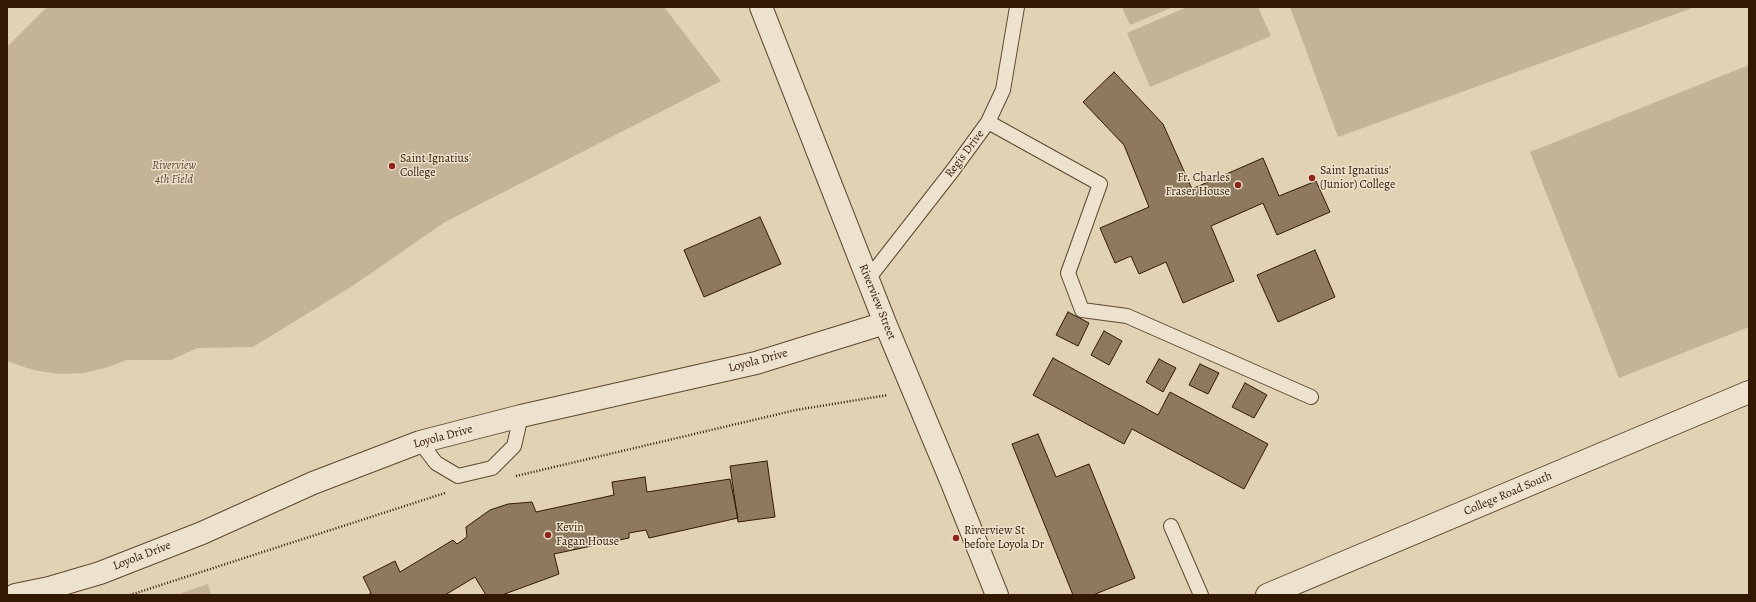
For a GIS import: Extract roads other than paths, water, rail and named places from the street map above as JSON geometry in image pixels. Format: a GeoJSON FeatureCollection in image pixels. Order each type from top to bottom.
{"type":"FeatureCollection","features":[{"type":"Feature","properties":{"kind":"street","name":"Riverview Street"},"geometry":{"type":"LineString","coordinates":[[761,7],[885,323],[950,478],[996,595]]}},
{"type":"Feature","properties":{"kind":"street","name":"Loyola Drive"},"geometry":{"type":"LineString","coordinates":[[15,595],[49,588],[100,573],[202,533],[313,483],[420,442],[521,416],[756,363],[885,323]]}},
{"type":"Feature","properties":{"kind":"street","name":"College Road South"},"geometry":{"type":"LineString","coordinates":[[1267,595],[1749,392]]}},
{"type":"Feature","properties":{"kind":"lane","name":"Regis Drive"},"geometry":{"type":"LineString","coordinates":[[868,279],[953,170],[988,122],[1003,90],[1017,7]]}},
{"type":"Feature","properties":{"kind":"lane"},"geometry":{"type":"LineString","coordinates":[[988,122],[1100,184],[1068,273],[1082,310],[1127,316],[1311,397]]}},
{"type":"Feature","properties":{"kind":"lane"},"geometry":{"type":"LineString","coordinates":[[420,442],[436,463],[458,476],[492,468],[514,446],[521,416]]}},
{"type":"Feature","properties":{"kind":"lane"},"geometry":{"type":"LineString","coordinates":[[1171,526],[1201,595]]}},
{"type":"Feature","properties":{"kind":"place","name":"Saint Ignatius' College"},"geometry":{"type":"Point","coordinates":[392,166]}},
{"type":"Feature","properties":{"kind":"place","name":"Saint Ignatius' (Junior) College"},"geometry":{"type":"Point","coordinates":[1312,178]}},
{"type":"Feature","properties":{"kind":"place","name":"Fr. Charles Fraser House"},"geometry":{"type":"Point","coordinates":[1238,185]}},
{"type":"Feature","properties":{"kind":"place","name":"Kevin Fagan House"},"geometry":{"type":"Point","coordinates":[548,535]}},
{"type":"Feature","properties":{"kind":"place","name":"Riverview St before Loyola Dr"},"geometry":{"type":"Point","coordinates":[956,538]}},
{"type":"Feature","properties":{"kind":"park label","name":"Riverview 4th Field"},"geometry":{"type":"Point","coordinates":[174,173]}}]}
